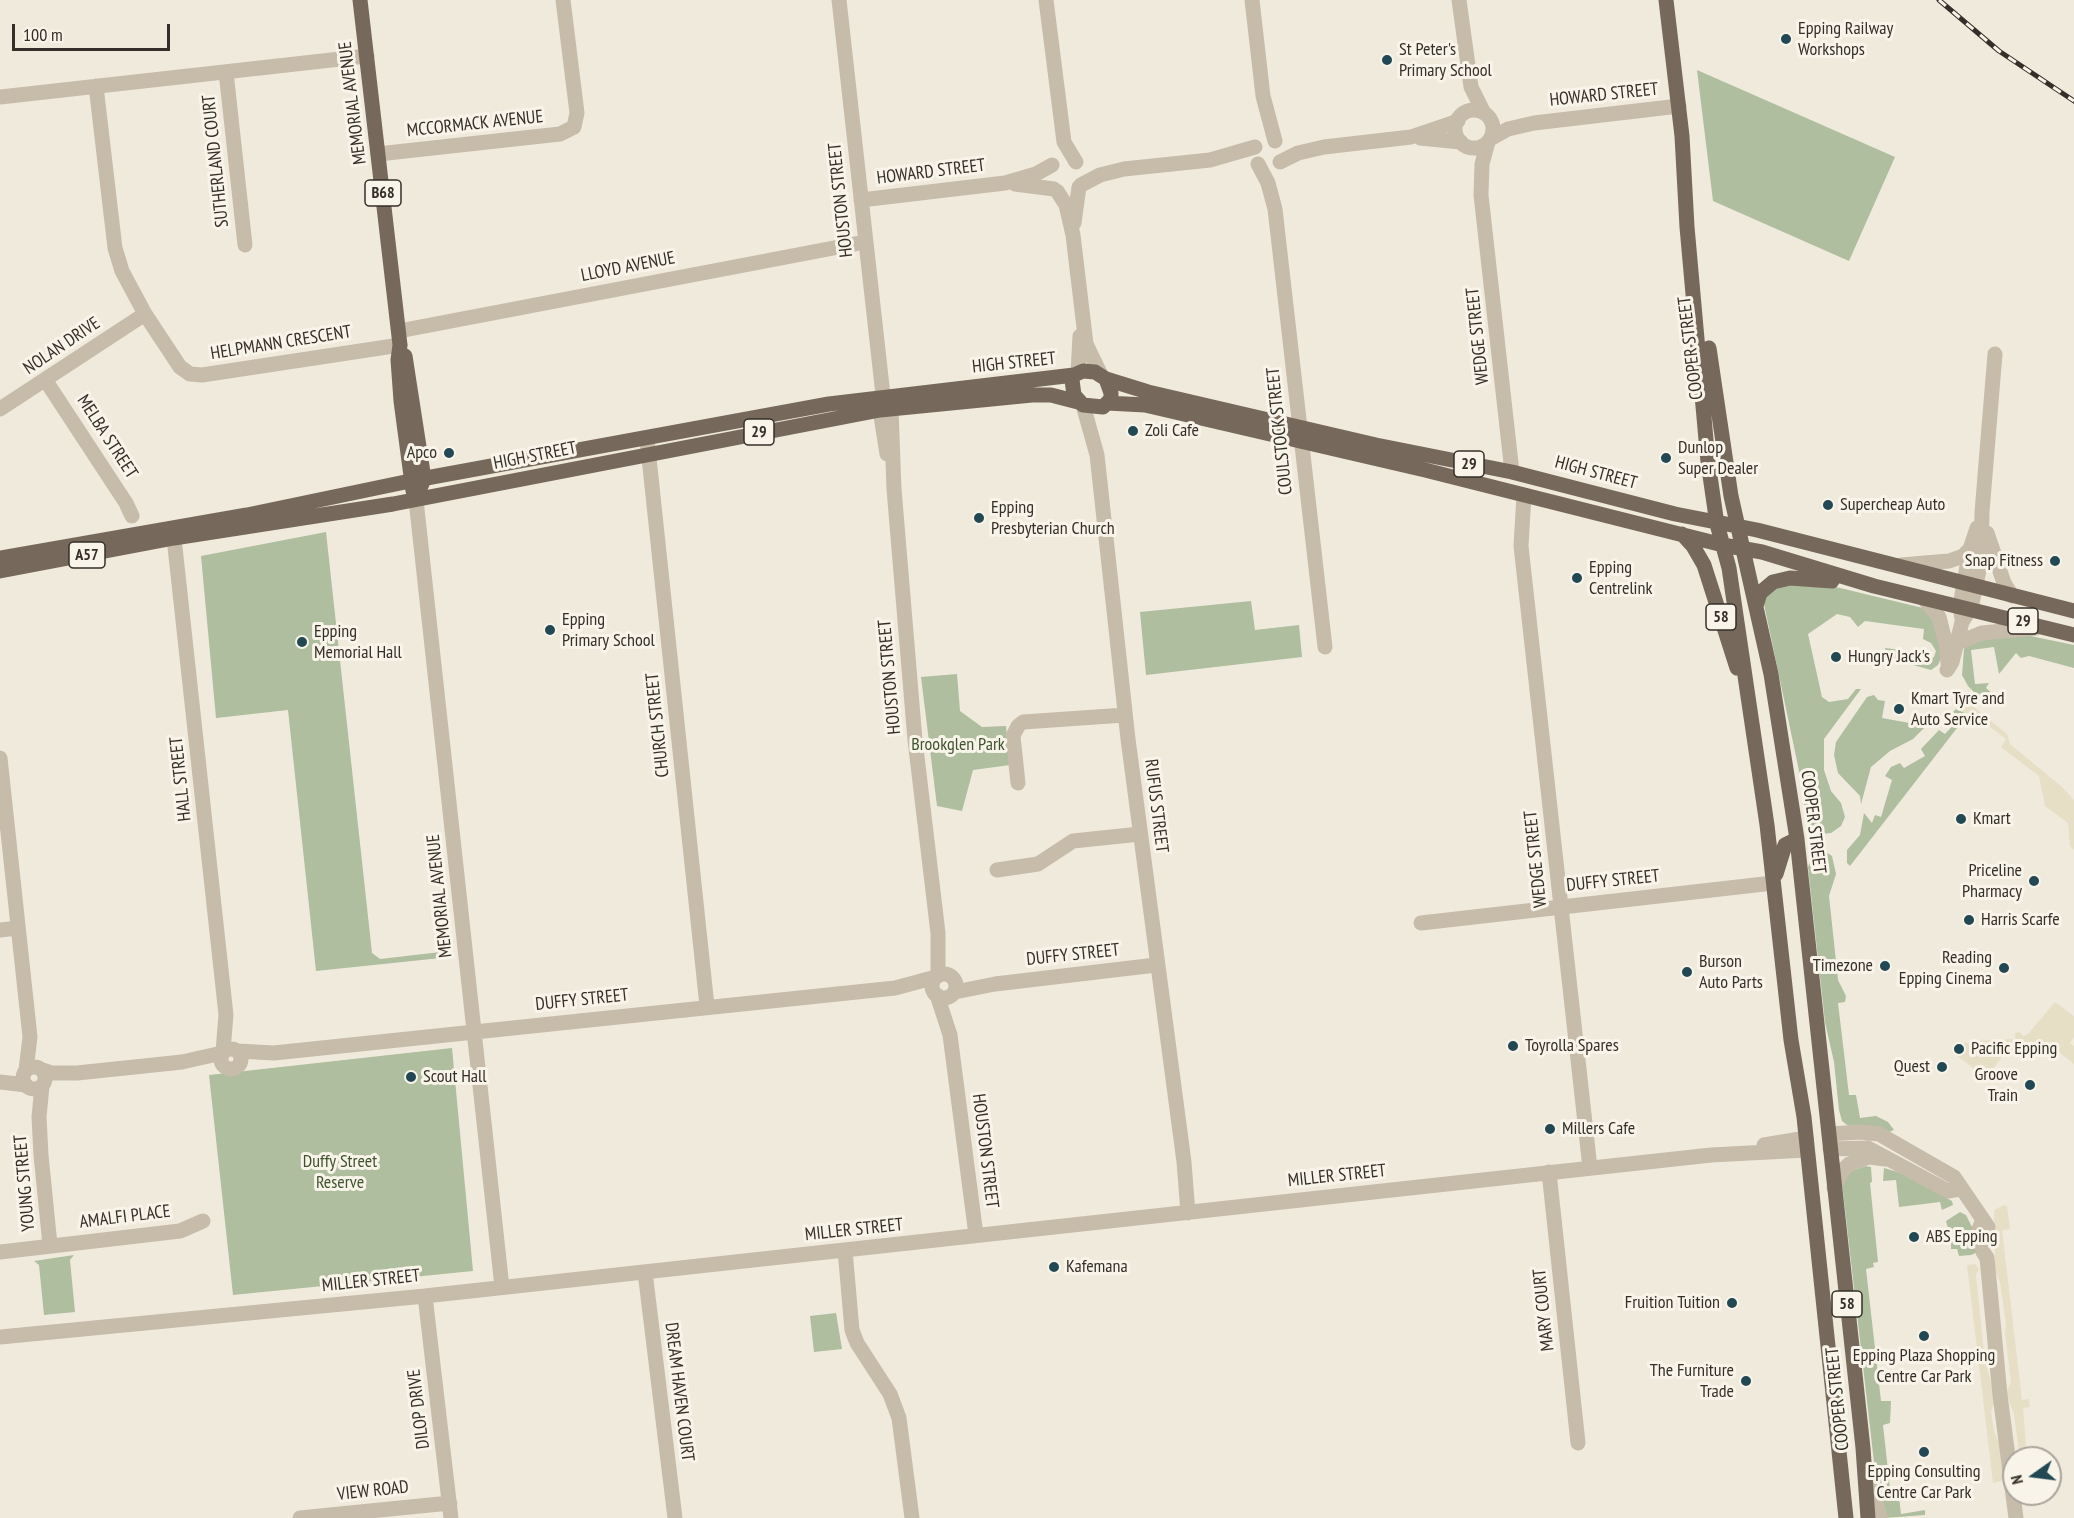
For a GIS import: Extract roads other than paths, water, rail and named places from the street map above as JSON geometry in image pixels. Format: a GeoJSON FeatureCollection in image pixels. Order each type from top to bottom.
{"type":"FeatureCollection","features":[{"type":"Feature","properties":{"kind":"main road","name":"MEMORIAL AVENUE"},"geometry":{"type":"LineString","coordinates":[[360,0],[400,338],[398,360],[401,401],[417,480],[416,500]]}},
{"type":"Feature","properties":{"kind":"main road","name":"COOPER STREET"},"geometry":{"type":"LineString","coordinates":[[1666,0],[1682,136],[1687,227],[1708,462],[1718,524],[1729,568],[1750,705],[1806,1144],[1846,1518]]}},
{"type":"Feature","properties":{"kind":"main road","name":"COOPER STREET"},"geometry":{"type":"LineString","coordinates":[[1682,136],[1690,176],[1718,412],[1737,527],[1756,606],[1780,728],[1797,839],[1863,1448],[1868,1518]]}},
{"type":"Feature","properties":{"kind":"main road","name":"29"},"geometry":{"type":"LineString","coordinates":[[1076,374],[1089,371],[1104,377]]}},
{"type":"Feature","properties":{"kind":"main road","name":"HIGH STREET"},"geometry":{"type":"LineString","coordinates":[[0,558],[247,515],[417,480],[648,446],[1076,374]]}},
{"type":"Feature","properties":{"kind":"main road"},"geometry":{"type":"LineString","coordinates":[[1076,374],[1071,388],[1080,404]]}},
{"type":"Feature","properties":{"kind":"main road","name":"HIGH STREET"},"geometry":{"type":"LineString","coordinates":[[1104,377],[1148,392],[1512,472],[2074,611]]}},
{"type":"Feature","properties":{"kind":"main road"},"geometry":{"type":"LineString","coordinates":[[1104,377],[1111,393],[1105,405]]}},
{"type":"Feature","properties":{"kind":"main road","name":"HIGH STREET"},"geometry":{"type":"LineString","coordinates":[[885,405],[1032,395],[1051,395],[1080,404]]}},
{"type":"Feature","properties":{"kind":"main road","name":"29"},"geometry":{"type":"LineString","coordinates":[[1080,404],[1105,405]]}},
{"type":"Feature","properties":{"kind":"main road","name":"HIGH STREET"},"geometry":{"type":"LineString","coordinates":[[1105,405],[1145,405],[1518,493],[1723,545],[1743,548],[1874,586],[2074,635]]}},
{"type":"Feature","properties":{"kind":"main road","name":"HIGH STREET"},"geometry":{"type":"LineString","coordinates":[[0,572],[174,538],[296,521],[416,500],[648,446]]}},
{"type":"Feature","properties":{"kind":"main road","name":"WEDGE STREET"},"geometry":{"type":"LineString","coordinates":[[1512,472],[1518,493]]}},
{"type":"Feature","properties":{"kind":"main road","name":"58"},"geometry":{"type":"LineString","coordinates":[[1682,534],[1694,546],[1704,565],[1750,705]]}},
{"type":"Feature","properties":{"kind":"main road"},"geometry":{"type":"LineString","coordinates":[[1756,606],[1760,593],[1773,582],[1791,578],[1874,586]]}},
{"type":"Feature","properties":{"kind":"main road"},"geometry":{"type":"LineString","coordinates":[[1773,883],[1785,845],[1797,839]]}},
{"type":"Feature","properties":{"kind":"main road"},"geometry":{"type":"LineString","coordinates":[[1806,1144],[1830,1142]]}},
{"type":"Feature","properties":{"kind":"street","name":"MCCORMACK AVENUE"},"geometry":{"type":"LineString","coordinates":[[378,154],[560,134],[574,128],[577,113],[563,0]]}},
{"type":"Feature","properties":{"kind":"street","name":"HOUSTON STREET"},"geometry":{"type":"LineString","coordinates":[[839,0],[894,489],[915,740],[976,1235]]}},
{"type":"Feature","properties":{"kind":"street"},"geometry":{"type":"LineString","coordinates":[[1046,0],[1059,112],[1067,150],[1083,174],[1072,235]]}},
{"type":"Feature","properties":{"kind":"street"},"geometry":{"type":"LineString","coordinates":[[1252,0],[1263,96],[1276,142],[1283,154],[1280,163]]}},
{"type":"Feature","properties":{"kind":"street"},"geometry":{"type":"LineString","coordinates":[[1411,137],[1477,148],[1489,141],[1493,127],[1476,101],[1466,64],[1459,0]]}},
{"type":"Feature","properties":{"kind":"street"},"geometry":{"type":"LineString","coordinates":[[0,97],[367,56]]}},
{"type":"Feature","properties":{"kind":"street"},"geometry":{"type":"LineString","coordinates":[[1463,144],[1456,132],[1466,64]]}},
{"type":"Feature","properties":{"kind":"street","name":"SUTHERLAND COURT"},"geometry":{"type":"LineString","coordinates":[[225,72],[245,245]]}},
{"type":"Feature","properties":{"kind":"street","name":"HELPMANN CRESCENT"},"geometry":{"type":"LineString","coordinates":[[96,86],[115,248],[122,271],[145,314],[180,367],[190,374],[202,375],[400,338]]}},
{"type":"Feature","properties":{"kind":"street"},"geometry":{"type":"LineString","coordinates":[[1257,154],[1263,96]]}},
{"type":"Feature","properties":{"kind":"street","name":"HOWARD STREET"},"geometry":{"type":"LineString","coordinates":[[1489,141],[1508,129],[1534,123],[1679,106]]}},
{"type":"Feature","properties":{"kind":"street"},"geometry":{"type":"LineString","coordinates":[[1257,154],[1271,168],[1298,153],[1324,147],[1411,137],[1459,119],[1473,110],[1486,114]]}},
{"type":"Feature","properties":{"kind":"street"},"geometry":{"type":"LineString","coordinates":[[1059,112],[1053,164],[1048,175],[1065,204],[1072,235],[1086,344],[1104,377]]}},
{"type":"Feature","properties":{"kind":"street","name":"HOWARD STREET"},"geometry":{"type":"LineString","coordinates":[[1486,114],[1534,123]]}},
{"type":"Feature","properties":{"kind":"street"},"geometry":{"type":"LineString","coordinates":[[1257,154],[1266,140],[1324,147]]}},
{"type":"Feature","properties":{"kind":"street","name":"WEDGE STREET"},"geometry":{"type":"LineString","coordinates":[[1489,141],[1482,164],[1481,195],[1512,472]]}},
{"type":"Feature","properties":{"kind":"street","name":"WEDGE STREET"},"geometry":{"type":"LineString","coordinates":[[1463,144],[1481,195]]}},
{"type":"Feature","properties":{"kind":"street"},"geometry":{"type":"LineString","coordinates":[[1055,190],[1069,193],[1100,175],[1124,169],[1257,154]]}},
{"type":"Feature","properties":{"kind":"street","name":"COULSTOCK STREET"},"geometry":{"type":"LineString","coordinates":[[1257,154],[1275,209],[1325,647]]}},
{"type":"Feature","properties":{"kind":"street"},"geometry":{"type":"LineString","coordinates":[[1053,164],[1064,159],[1077,163],[1124,169]]}},
{"type":"Feature","properties":{"kind":"street","name":"COULSTOCK STREET"},"geometry":{"type":"LineString","coordinates":[[1275,209],[1280,163]]}},
{"type":"Feature","properties":{"kind":"street","name":"HOWARD STREET"},"geometry":{"type":"LineString","coordinates":[[861,200],[1005,183],[1036,174],[1053,164]]}},
{"type":"Feature","properties":{"kind":"street","name":"HOWARD STREET"},"geometry":{"type":"LineString","coordinates":[[1005,183],[1055,190]]}},
{"type":"Feature","properties":{"kind":"street","name":"LLOYD AVENUE"},"geometry":{"type":"LineString","coordinates":[[400,338],[866,242]]}},
{"type":"Feature","properties":{"kind":"street","name":"NOLAN DRIVE"},"geometry":{"type":"LineString","coordinates":[[0,409],[145,314]]}},
{"type":"Feature","properties":{"kind":"street"},"geometry":{"type":"LineString","coordinates":[[1076,374],[1081,318]]}},
{"type":"Feature","properties":{"kind":"street"},"geometry":{"type":"LineString","coordinates":[[1924,599],[1939,618],[1947,648],[1947,670],[1957,643],[1970,585],[1981,561],[1982,512],[1995,354]]}},
{"type":"Feature","properties":{"kind":"street","name":"MELBA STREET"},"geometry":{"type":"LineString","coordinates":[[46,381],[126,502],[132,516]]}},
{"type":"Feature","properties":{"kind":"street","name":"RUFUS STREET"},"geometry":{"type":"LineString","coordinates":[[1080,404],[1097,454],[1125,715],[1156,965],[1193,1212]]}},
{"type":"Feature","properties":{"kind":"street","name":"RUFUS STREET"},"geometry":{"type":"LineString","coordinates":[[1097,454],[1105,405]]}},
{"type":"Feature","properties":{"kind":"street","name":"CHURCH STREET"},"geometry":{"type":"LineString","coordinates":[[648,446],[707,1006]]}},
{"type":"Feature","properties":{"kind":"street","name":"WEDGE STREET"},"geometry":{"type":"LineString","coordinates":[[1518,493],[1521,546],[1590,1168]]}},
{"type":"Feature","properties":{"kind":"street","name":"MEMORIAL AVENUE"},"geometry":{"type":"LineString","coordinates":[[416,500],[502,1287]]}},
{"type":"Feature","properties":{"kind":"street"},"geometry":{"type":"LineString","coordinates":[[1970,585],[1970,549],[1982,512]]}},
{"type":"Feature","properties":{"kind":"street"},"geometry":{"type":"LineString","coordinates":[[1982,512],[1991,548],[2012,596]]}},
{"type":"Feature","properties":{"kind":"street","name":"HALL STREET"},"geometry":{"type":"LineString","coordinates":[[174,538],[231,1056]]}},
{"type":"Feature","properties":{"kind":"street"},"geometry":{"type":"LineString","coordinates":[[1892,566],[1949,561],[1963,556],[1970,549]]}},
{"type":"Feature","properties":{"kind":"street"},"geometry":{"type":"LineString","coordinates":[[1957,643],[1982,633],[2018,628],[2051,628]]}},
{"type":"Feature","properties":{"kind":"street"},"geometry":{"type":"LineString","coordinates":[[1018,783],[1013,736],[1023,722],[1125,715]]}},
{"type":"Feature","properties":{"kind":"street","name":"YOUNG STREET"},"geometry":{"type":"LineString","coordinates":[[0,758],[39,1117],[50,1245]]}},
{"type":"Feature","properties":{"kind":"street"},"geometry":{"type":"LineString","coordinates":[[997,870],[1038,864],[1073,841],[1140,834]]}},
{"type":"Feature","properties":{"kind":"street","name":"DUFFY STREET"},"geometry":{"type":"LineString","coordinates":[[1421,923],[1773,883]]}},
{"type":"Feature","properties":{"kind":"street"},"geometry":{"type":"LineString","coordinates":[[0,930],[18,928]]}},
{"type":"Feature","properties":{"kind":"street","name":"DUFFY STREET"},"geometry":{"type":"LineString","coordinates":[[0,1081],[34,1078],[52,1073],[77,1074],[707,1006],[895,988],[995,984],[1156,965]]}},
{"type":"Feature","properties":{"kind":"street"},"geometry":{"type":"LineString","coordinates":[[1830,1142],[1861,1132],[1879,1134],[1954,1177],[1960,1189],[1976,1205],[1983,1220],[1979,1229],[1983,1252],[1987,1258],[2000,1395],[2016,1518]]}},
{"type":"Feature","properties":{"kind":"street"},"geometry":{"type":"LineString","coordinates":[[1830,1142],[1868,1148],[1948,1191],[1960,1189]]}},
{"type":"Feature","properties":{"kind":"street","name":"MILLER STREET"},"geometry":{"type":"LineString","coordinates":[[0,1337],[425,1296],[1806,1144]]}},
{"type":"Feature","properties":{"kind":"street"},"geometry":{"type":"LineString","coordinates":[[1834,1188],[1849,1164],[1869,1157],[1888,1159]]}},
{"type":"Feature","properties":{"kind":"street","name":"MARY COURT"},"geometry":{"type":"LineString","coordinates":[[1549,1172],[1578,1443]]}},
{"type":"Feature","properties":{"kind":"street","name":"AMALFI PLACE"},"geometry":{"type":"LineString","coordinates":[[0,1252],[180,1231],[203,1221]]}},
{"type":"Feature","properties":{"kind":"street"},"geometry":{"type":"LineString","coordinates":[[844,1250],[854,1336],[890,1394],[899,1418],[912,1518]]}},
{"type":"Feature","properties":{"kind":"street","name":"DREAM HAVEN COURT"},"geometry":{"type":"LineString","coordinates":[[645,1272],[675,1518]]}},
{"type":"Feature","properties":{"kind":"street","name":"DILOP DRIVE"},"geometry":{"type":"LineString","coordinates":[[425,1296],[450,1510]]}},
{"type":"Feature","properties":{"kind":"street"},"geometry":{"type":"LineString","coordinates":[[1863,1448],[1880,1518]]}},
{"type":"Feature","properties":{"kind":"street","name":"VIEW ROAD"},"geometry":{"type":"LineString","coordinates":[[300,1518],[450,1510]]}},
{"type":"Feature","properties":{"kind":"railway"},"geometry":{"type":"LineString","coordinates":[[1939,0],[1999,51],[2074,101]]}},
{"type":"Feature","properties":{"kind":"place","name":"Epping Railway Workshops"},"geometry":{"type":"Point","coordinates":[1786,39]}},
{"type":"Feature","properties":{"kind":"place","name":"St Peter's Primary School"},"geometry":{"type":"Point","coordinates":[1387,60]}},
{"type":"Feature","properties":{"kind":"place","name":"Zoli Cafe"},"geometry":{"type":"Point","coordinates":[1133,431]}},
{"type":"Feature","properties":{"kind":"place","name":"Apco"},"geometry":{"type":"Point","coordinates":[449,453]}},
{"type":"Feature","properties":{"kind":"place","name":"Dunlop Super Dealer"},"geometry":{"type":"Point","coordinates":[1666,458]}},
{"type":"Feature","properties":{"kind":"place","name":"Supercheap Auto"},"geometry":{"type":"Point","coordinates":[1828,505]}},
{"type":"Feature","properties":{"kind":"place","name":"Epping Presbyterian Church"},"geometry":{"type":"Point","coordinates":[979,518]}},
{"type":"Feature","properties":{"kind":"place","name":"Snap Fitness"},"geometry":{"type":"Point","coordinates":[2055,561]}},
{"type":"Feature","properties":{"kind":"place","name":"Epping Centrelink"},"geometry":{"type":"Point","coordinates":[1577,578]}},
{"type":"Feature","properties":{"kind":"place","name":"Epping Primary School"},"geometry":{"type":"Point","coordinates":[550,630]}},
{"type":"Feature","properties":{"kind":"place","name":"Epping Memorial Hall"},"geometry":{"type":"Point","coordinates":[302,642]}},
{"type":"Feature","properties":{"kind":"place","name":"Hungry Jack's"},"geometry":{"type":"Point","coordinates":[1836,657]}},
{"type":"Feature","properties":{"kind":"place","name":"Kmart Tyre and Auto Service"},"geometry":{"type":"Point","coordinates":[1899,709]}},
{"type":"Feature","properties":{"kind":"place","name":"Kmart"},"geometry":{"type":"Point","coordinates":[1961,819]}},
{"type":"Feature","properties":{"kind":"place","name":"Priceline Pharmacy"},"geometry":{"type":"Point","coordinates":[2034,881]}},
{"type":"Feature","properties":{"kind":"place","name":"Harris Scarfe"},"geometry":{"type":"Point","coordinates":[1969,920]}},
{"type":"Feature","properties":{"kind":"place","name":"Timezone"},"geometry":{"type":"Point","coordinates":[1885,966]}},
{"type":"Feature","properties":{"kind":"place","name":"Reading Epping Cinema"},"geometry":{"type":"Point","coordinates":[2004,968]}},
{"type":"Feature","properties":{"kind":"place","name":"Burson Auto Parts"},"geometry":{"type":"Point","coordinates":[1687,972]}},
{"type":"Feature","properties":{"kind":"place","name":"Toyrolla Spares"},"geometry":{"type":"Point","coordinates":[1513,1046]}},
{"type":"Feature","properties":{"kind":"place","name":"Pacific Epping"},"geometry":{"type":"Point","coordinates":[1959,1049]}},
{"type":"Feature","properties":{"kind":"place","name":"Quest"},"geometry":{"type":"Point","coordinates":[1942,1067]}},
{"type":"Feature","properties":{"kind":"place","name":"Scout Hall"},"geometry":{"type":"Point","coordinates":[411,1077]}},
{"type":"Feature","properties":{"kind":"place","name":"Groove Train"},"geometry":{"type":"Point","coordinates":[2030,1085]}},
{"type":"Feature","properties":{"kind":"place","name":"Millers Cafe"},"geometry":{"type":"Point","coordinates":[1550,1129]}},
{"type":"Feature","properties":{"kind":"place","name":"ABS Epping"},"geometry":{"type":"Point","coordinates":[1914,1237]}},
{"type":"Feature","properties":{"kind":"place","name":"Kafemana"},"geometry":{"type":"Point","coordinates":[1054,1267]}},
{"type":"Feature","properties":{"kind":"place","name":"Fruition Tuition"},"geometry":{"type":"Point","coordinates":[1732,1303]}},
{"type":"Feature","properties":{"kind":"place","name":"Epping Plaza Shopping Centre Car Park"},"geometry":{"type":"Point","coordinates":[1924,1336]}},
{"type":"Feature","properties":{"kind":"place","name":"The Furniture Trade"},"geometry":{"type":"Point","coordinates":[1746,1381]}},
{"type":"Feature","properties":{"kind":"place","name":"Epping Consulting Centre Car Park"},"geometry":{"type":"Point","coordinates":[1924,1452]}},
{"type":"Feature","properties":{"kind":"park label","name":"Brookglen Park"},"geometry":{"type":"Point","coordinates":[958,745]}},
{"type":"Feature","properties":{"kind":"park label","name":"Duffy Street Reserve"},"geometry":{"type":"Point","coordinates":[340,1172]}}]}
